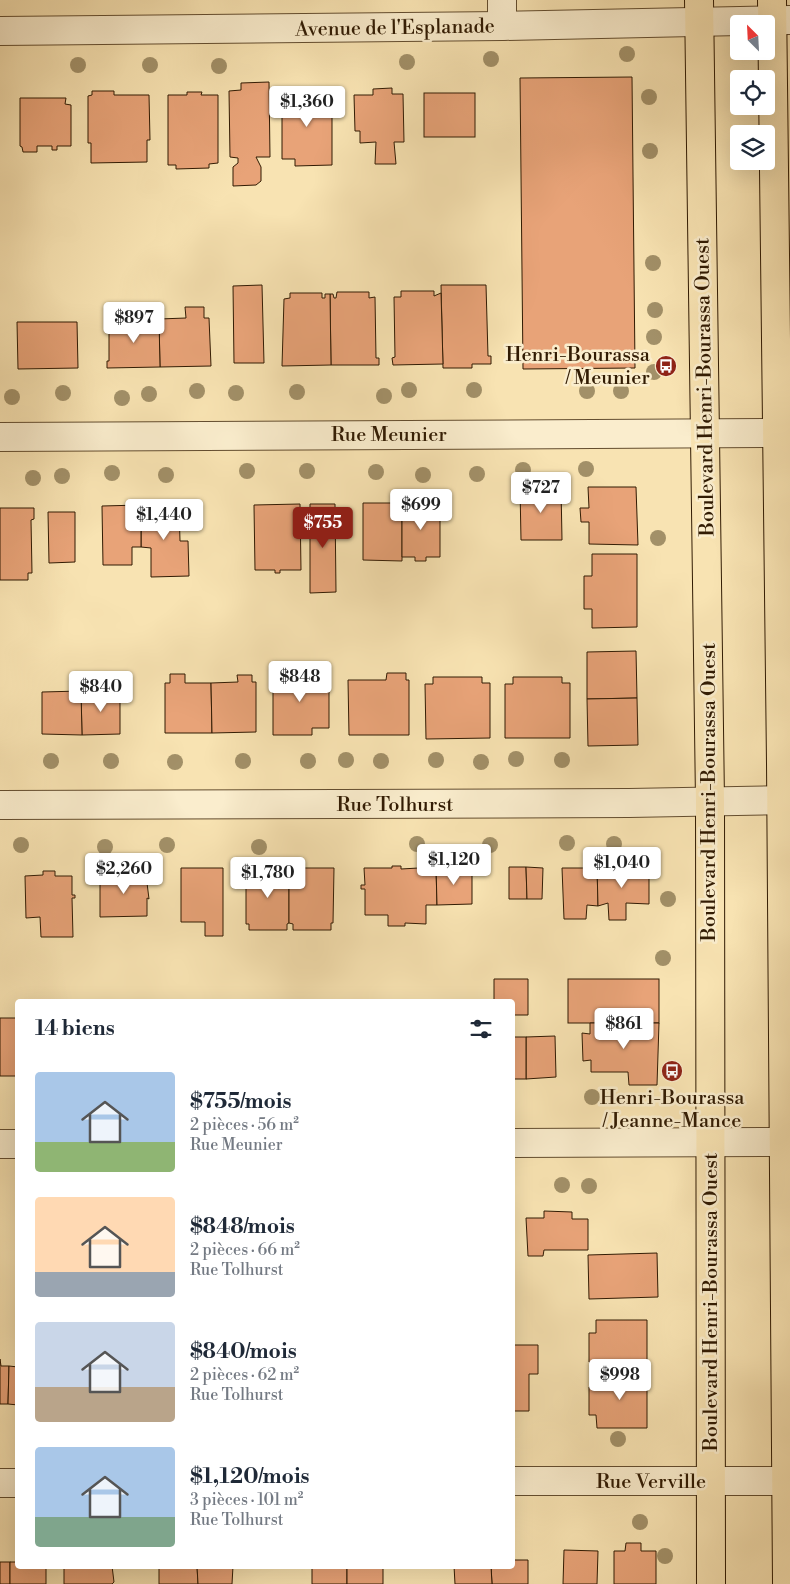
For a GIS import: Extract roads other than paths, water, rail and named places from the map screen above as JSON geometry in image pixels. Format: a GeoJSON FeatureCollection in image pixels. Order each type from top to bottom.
{"type":"FeatureCollection","features":[{"type":"Feature","properties":{"kind":"main road","name":"Boulevard Henri-Bourassa Ouest"},"geometry":{"type":"LineString","coordinates":[[699,11],[710,801],[712,1584]]}},
{"type":"Feature","properties":{"kind":"main road"},"geometry":{"type":"LineString","coordinates":[[778,13],[778,433],[786,800],[787,1584]]}},
{"type":"Feature","properties":{"kind":"street","name":"Avenue de l'Esplanade"},"geometry":{"type":"LineString","coordinates":[[0,31],[502,13],[699,11],[778,13]]}},
{"type":"Feature","properties":{"kind":"street","name":"Rue Meunier"},"geometry":{"type":"LineString","coordinates":[[0,437],[778,433]]}},
{"type":"Feature","properties":{"kind":"street","name":"Rue Tolhurst"},"geometry":{"type":"LineString","coordinates":[[0,805],[786,800]]}},
{"type":"Feature","properties":{"kind":"street"},"geometry":{"type":"LineString","coordinates":[[515,1143],[710,1144],[787,1142]]}},
{"type":"Feature","properties":{"kind":"street"},"geometry":{"type":"LineString","coordinates":[[0,1144],[15,1144]]}},
{"type":"Feature","properties":{"kind":"street","name":"Rue Verville"},"geometry":{"type":"LineString","coordinates":[[515,1482],[788,1481]]}},
{"type":"Feature","properties":{"kind":"street"},"geometry":{"type":"LineString","coordinates":[[0,1483],[15,1483]]}},
{"type":"Feature","properties":{"kind":"place","name":"Henri-Bourassa / Meunier"},"geometry":{"type":"Point","coordinates":[666,366]}},
{"type":"Feature","properties":{"kind":"place","name":"Henri-Bourassa / Jeanne-Mance"},"geometry":{"type":"Point","coordinates":[672,1071]}}]}
